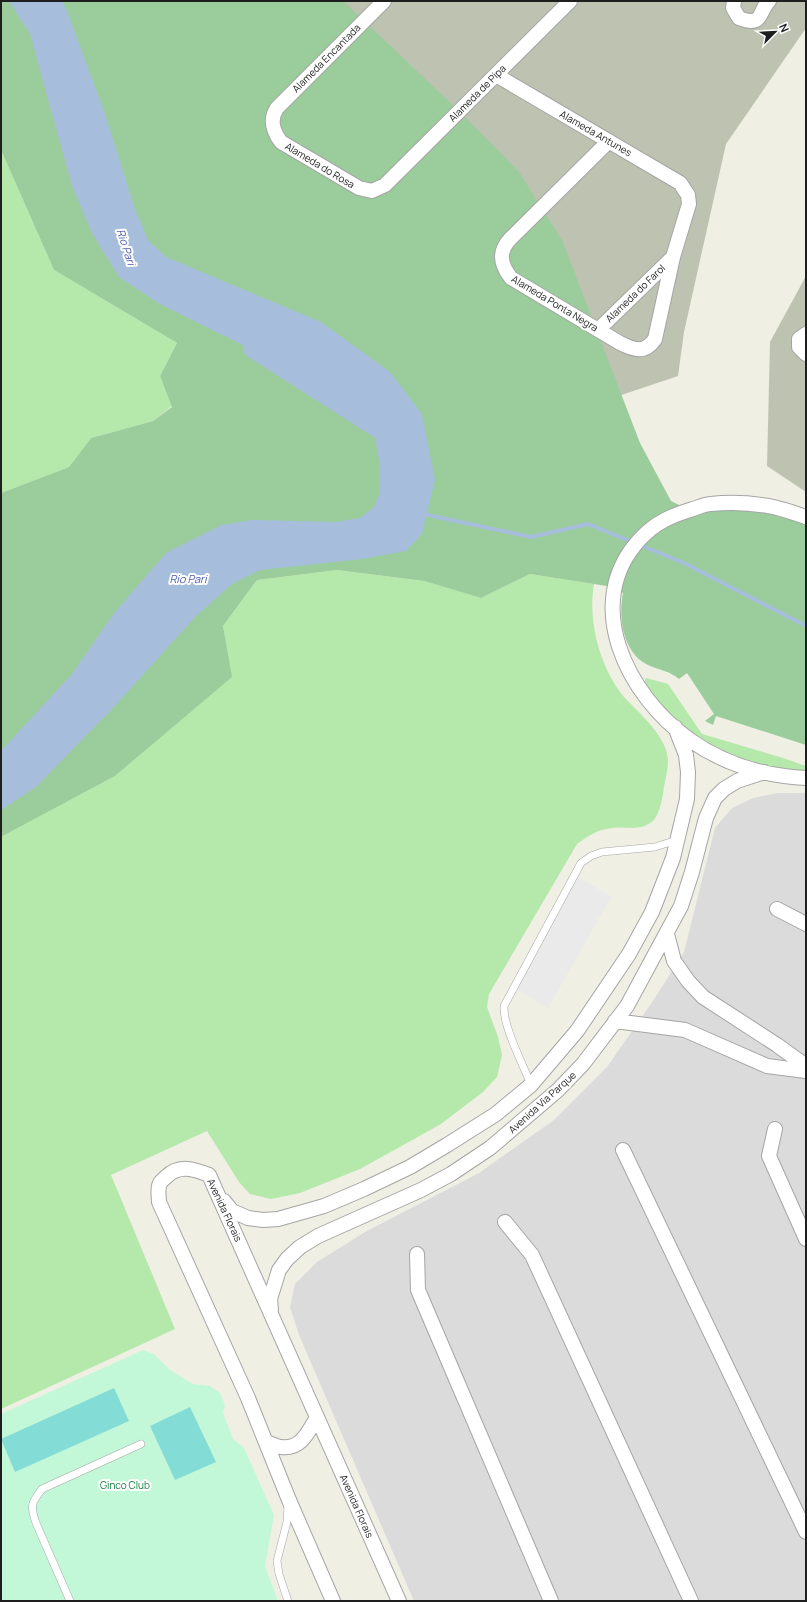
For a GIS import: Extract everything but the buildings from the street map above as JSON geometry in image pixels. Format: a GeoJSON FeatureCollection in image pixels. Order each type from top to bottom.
{"type":"FeatureCollection","features":[{"type":"Feature","properties":{"kind":"street","name":"Alameda Encantada"},"geometry":{"type":"LineString","coordinates":[[272,118],[277,108],[384,1]]}},
{"type":"Feature","properties":{"kind":"street","name":"Alameda de Pipa"},"geometry":{"type":"LineString","coordinates":[[385,185],[570,1]]}},
{"type":"Feature","properties":{"kind":"street"},"geometry":{"type":"LineString","coordinates":[[734,1],[734,8],[739,18],[752,21],[758,20],[762,16],[766,4],[769,1]]}},
{"type":"Feature","properties":{"kind":"street","name":"Alameda Antunes"},"geometry":{"type":"LineString","coordinates":[[496,75],[680,183],[685,189],[689,199]]}},
{"type":"Feature","properties":{"kind":"street","name":"Alameda do Rosa"},"geometry":{"type":"LineString","coordinates":[[272,118],[274,131],[281,142],[359,188],[372,191],[385,185]]}},
{"type":"Feature","properties":{"kind":"street","name":"Alameda Ponta Negra"},"geometry":{"type":"LineString","coordinates":[[609,141],[504,246],[502,262],[511,278],[633,349]]}},
{"type":"Feature","properties":{"kind":"street","name":"Alameda do Farol"},"geometry":{"type":"LineString","coordinates":[[633,349],[639,350],[646,348],[655,339],[673,257],[688,209],[689,199]]}},
{"type":"Feature","properties":{"kind":"street","name":"Alameda do Farol"},"geometry":{"type":"LineString","coordinates":[[598,330],[673,257]]}},
{"type":"Feature","properties":{"kind":"street"},"geometry":{"type":"LineString","coordinates":[[806,334],[799,339],[800,347],[806,354]]}},
{"type":"Feature","properties":{"kind":"street","name":"Avenida Via Parque"},"geometry":{"type":"LineString","coordinates":[[806,516],[768,506],[743,503],[709,504],[681,512],[661,521],[642,536],[625,558],[617,577],[613,597],[612,619],[625,663],[636,685],[652,706],[675,728],[690,740],[734,764],[782,777],[806,778]]}},
{"type":"Feature","properties":{"kind":"street","name":"Avenida Via Parque"},"geometry":{"type":"LineString","coordinates":[[217,1193],[232,1211],[248,1218],[263,1220],[278,1219],[324,1206],[410,1167],[496,1114],[531,1085],[578,1031],[629,954],[652,912],[673,858],[687,799],[688,772],[686,755],[675,728]]}},
{"type":"Feature","properties":{"kind":"street","name":"Avenida Via Parque"},"geometry":{"type":"LineString","coordinates":[[272,1316],[270,1299],[280,1270],[287,1259],[300,1247],[318,1236],[421,1190],[451,1174],[490,1148],[558,1090],[583,1064],[627,1006],[667,934],[680,906],[692,872],[706,818],[715,798],[724,789],[737,781],[764,772]]}},
{"type":"Feature","properties":{"kind":"street"},"geometry":{"type":"LineString","coordinates":[[777,910],[806,924]]}},
{"type":"Feature","properties":{"kind":"street"},"geometry":{"type":"LineString","coordinates":[[667,934],[674,960],[688,981],[703,997],[777,1045],[806,1066]]}},
{"type":"Feature","properties":{"kind":"street"},"geometry":{"type":"LineString","coordinates":[[616,1021],[685,1030],[767,1066],[806,1071]]}},
{"type":"Feature","properties":{"kind":"street"},"geometry":{"type":"LineString","coordinates":[[775,1129],[769,1156],[806,1239]]}},
{"type":"Feature","properties":{"kind":"street"},"geometry":{"type":"LineString","coordinates":[[623,1150],[806,1532]]}},
{"type":"Feature","properties":{"kind":"street","name":"Avenida Florais"},"geometry":{"type":"LineString","coordinates":[[333,1601],[289,1500],[248,1398],[159,1202],[158,1189],[160,1183],[169,1174],[179,1169],[193,1168],[209,1175],[399,1601]]}},
{"type":"Feature","properties":{"kind":"street"},"geometry":{"type":"LineString","coordinates":[[505,1222],[532,1255],[691,1601]]}},
{"type":"Feature","properties":{"kind":"street"},"geometry":{"type":"LineString","coordinates":[[417,1254],[418,1290],[551,1601]]}},
{"type":"Feature","properties":{"kind":"street"},"geometry":{"type":"LineString","coordinates":[[266,1442],[281,1448],[294,1446],[303,1440],[317,1417]]}},
{"type":"Feature","properties":{"kind":"lane"},"geometry":{"type":"LineString","coordinates":[[531,1085],[511,1035],[504,1014],[504,1006],[581,863],[591,856],[602,852],[655,846],[678,840]]}},
{"type":"Feature","properties":{"kind":"lane"},"geometry":{"type":"LineString","coordinates":[[70,1601],[32,1513],[33,1501],[42,1490],[141,1444]]}},
{"type":"Feature","properties":{"kind":"lane"},"geometry":{"type":"LineString","coordinates":[[288,1601],[279,1574],[277,1561],[287,1522],[289,1500]]}},
{"type":"Feature","properties":{"kind":"shaded area"},"geometry":{"type":"Polygon","coordinates":[[[102,1],[806,1],[806,28],[726,144],[684,332],[678,376],[529,426],[102,1]]]}},
{"type":"Feature","properties":{"kind":"shaded area"},"geometry":{"type":"Polygon","coordinates":[[[806,276],[806,492],[767,466],[770,342],[806,276]]]}},
{"type":"Feature","properties":{"kind":"shaded area"},"geometry":{"type":"Polygon","coordinates":[[[777,793],[806,793],[806,1601],[414,1601],[299,1335],[290,1307],[295,1284],[317,1262],[365,1232],[479,1173],[554,1120],[607,1067],[653,1001],[684,952],[715,828],[732,808],[753,798],[777,793]]]}},
{"type":"Feature","properties":{"kind":"shaded area"},"geometry":{"type":"Polygon","coordinates":[[[575,875],[611,897],[548,1008],[514,988],[575,875]]]}},
{"type":"Feature","properties":{"kind":"shaded area"},"geometry":{"type":"Polygon","coordinates":[[[114,1388],[129,1421],[15,1472],[1,1439],[114,1388]]]}},
{"type":"Feature","properties":{"kind":"shaded area"},"geometry":{"type":"Polygon","coordinates":[[[190,1407],[216,1462],[175,1480],[150,1426],[190,1407]]]}},
{"type":"Feature","properties":{"kind":"green space"},"geometry":{"type":"Polygon","coordinates":[[[1,1],[343,1],[458,110],[519,172],[562,240],[640,443],[671,501],[689,510],[704,512],[739,508],[781,515],[806,524],[806,745],[716,716],[713,725],[705,721],[714,714],[687,673],[679,679],[668,672],[648,665],[633,652],[624,634],[622,624],[621,613],[623,593],[613,587],[530,574],[481,598],[424,581],[337,570],[257,580],[223,626],[232,677],[115,776],[1,837],[1,493],[69,467],[91,438],[153,421],[172,407],[160,376],[177,343],[54,270],[1,150],[1,1]]]}},
{"type":"Feature","properties":{"kind":"green space"},"geometry":{"type":"Polygon","coordinates":[[[1,150],[54,270],[177,343],[160,376],[172,406],[153,421],[91,438],[69,467],[1,493],[1,150]]]}},
{"type":"Feature","properties":{"kind":"green space"},"geometry":{"type":"Polygon","coordinates":[[[337,570],[424,581],[481,598],[530,574],[594,584],[592,606],[594,629],[603,662],[615,685],[624,697],[652,726],[667,752],[667,769],[658,814],[653,821],[641,827],[602,830],[577,844],[489,994],[487,1007],[498,1037],[502,1055],[497,1077],[483,1092],[441,1124],[360,1169],[300,1193],[271,1199],[250,1194],[239,1182],[207,1131],[111,1175],[175,1329],[1,1409],[1,837],[115,776],[231,677],[223,626],[257,580],[337,570]]]}},
{"type":"Feature","properties":{"kind":"green space"},"geometry":{"type":"Polygon","coordinates":[[[646,678],[668,684],[702,734],[806,766],[806,773],[771,769],[754,765],[729,756],[706,743],[684,728],[667,712],[645,685],[646,678]]]}},
{"type":"Feature","properties":{"kind":"green space","name":"Ginco Club"},"geometry":{"type":"Polygon","coordinates":[[[143,1350],[154,1354],[170,1370],[193,1384],[210,1386],[220,1393],[225,1405],[223,1413],[233,1439],[244,1448],[274,1515],[265,1566],[278,1601],[1,1601],[1,1414],[143,1350]]]}},
{"type":"Feature","properties":{"kind":"water","name":"Rio Pari"},"geometry":{"type":"Polygon","coordinates":[[[9,1],[62,1],[104,111],[135,209],[148,240],[166,257],[321,322],[390,372],[422,414],[435,480],[422,534],[406,551],[362,559],[260,570],[232,584],[195,617],[114,707],[36,787],[1,810],[1,751],[72,674],[115,612],[166,553],[222,525],[252,520],[336,522],[360,518],[374,507],[380,492],[379,460],[373,425],[355,403],[330,388],[158,303],[119,277],[93,235],[72,186],[30,34],[9,1]]]}},
{"type":"Feature","properties":{"kind":"waterway","name":"Rio Pari"},"geometry":{"type":"LineString","coordinates":[[255,347],[388,432],[389,441]]}},
{"type":"Feature","properties":{"kind":"waterway"},"geometry":{"type":"LineString","coordinates":[[423,514],[531,537],[588,524],[684,563],[806,626]]}}]}
